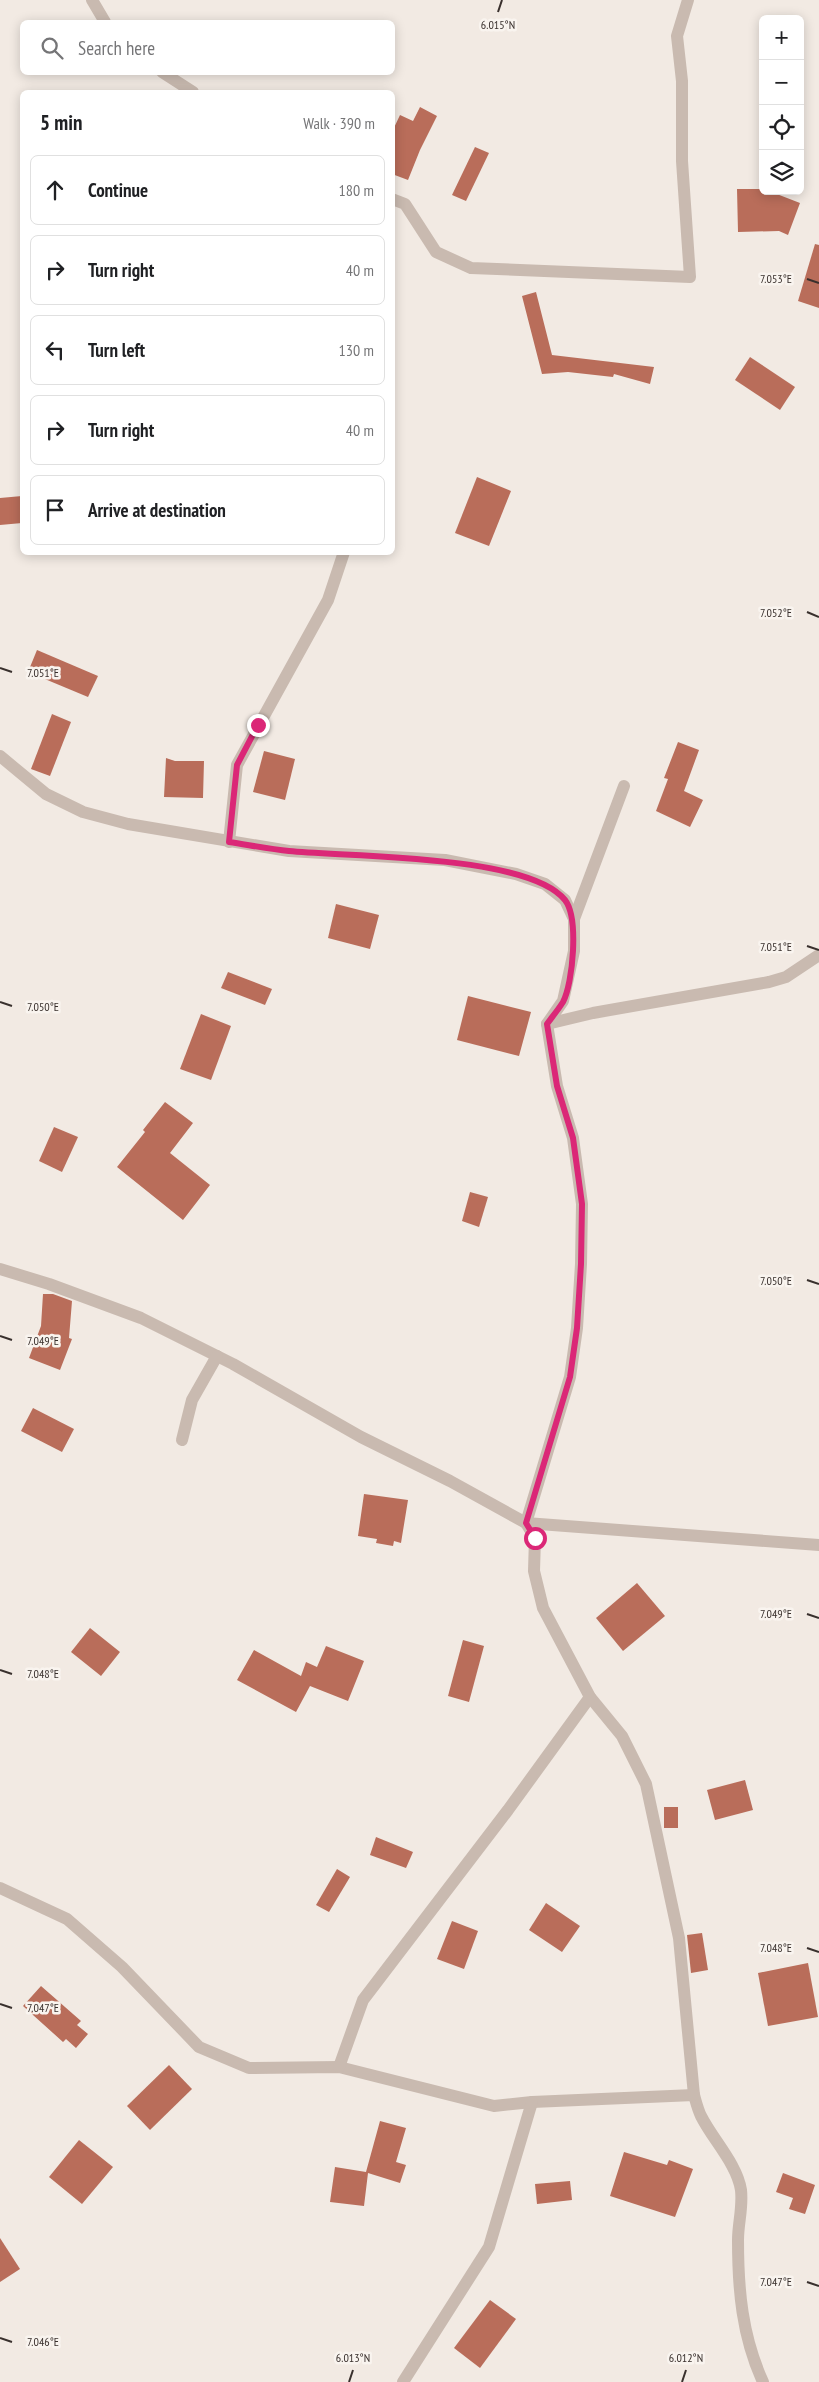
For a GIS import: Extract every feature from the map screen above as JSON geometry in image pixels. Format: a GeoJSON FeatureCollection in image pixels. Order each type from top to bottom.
{"type":"FeatureCollection","features":[{"type":"Feature","properties":{"kind":"street"},"geometry":{"type":"LineString","coordinates":[[92,0],[104,20]]}},
{"type":"Feature","properties":{"kind":"street"},"geometry":{"type":"LineString","coordinates":[[395,200],[405,204],[436,252],[471,268],[690,277],[682,161],[682,80],[677,36],[688,0]]}},
{"type":"Feature","properties":{"kind":"street"},"geometry":{"type":"LineString","coordinates":[[167,75],[190,90]]}},
{"type":"Feature","properties":{"kind":"street"},"geometry":{"type":"LineString","coordinates":[[229,842],[237,765],[328,600],[343,555]]}},
{"type":"Feature","properties":{"kind":"street"},"geometry":{"type":"LineString","coordinates":[[0,756],[46,794],[83,812],[128,824],[288,851],[445,860],[516,874],[545,884],[565,900],[574,919]]}},
{"type":"Feature","properties":{"kind":"street"},"geometry":{"type":"LineString","coordinates":[[624,786],[574,919],[574,951],[564,1001],[547,1024],[557,1086],[573,1138],[582,1204],[581,1264],[577,1328],[570,1377],[526,1523],[535,1538],[534,1571],[543,1608],[590,1697],[622,1736],[646,1784],[679,1938],[694,2095],[700,2115],[732,2167],[740,2188],[742,2208],[738,2237],[741,2303],[750,2355],[763,2382]]}},
{"type":"Feature","properties":{"kind":"street"},"geometry":{"type":"LineString","coordinates":[[547,1024],[593,1013],[769,982],[786,977],[819,955]]}},
{"type":"Feature","properties":{"kind":"street"},"geometry":{"type":"LineString","coordinates":[[0,1270],[49,1284],[141,1318],[217,1356],[361,1437],[450,1481],[526,1523],[819,1545]]}},
{"type":"Feature","properties":{"kind":"street"},"geometry":{"type":"LineString","coordinates":[[182,1440],[192,1400],[217,1356]]}},
{"type":"Feature","properties":{"kind":"street"},"geometry":{"type":"LineString","coordinates":[[339,2067],[363,2000],[508,1810],[590,1697]]}},
{"type":"Feature","properties":{"kind":"street"},"geometry":{"type":"LineString","coordinates":[[0,1888],[67,1920],[122,1967],[200,2047],[249,2068],[339,2067],[494,2106],[532,2102],[694,2095]]}},
{"type":"Feature","properties":{"kind":"street"},"geometry":{"type":"LineString","coordinates":[[403,2382],[489,2247],[532,2102]]}},
{"type":"Feature","properties":{"kind":"building"},"geometry":{"type":"Polygon","coordinates":[[[420,107],[437,116],[408,180],[395,175],[395,126],[400,115],[413,121],[420,107]]]}},
{"type":"Feature","properties":{"kind":"building"},"geometry":{"type":"Polygon","coordinates":[[[475,147],[489,153],[466,201],[452,195],[475,147]]]}},
{"type":"Feature","properties":{"kind":"building"},"geometry":{"type":"Polygon","coordinates":[[[737,189],[759,189],[759,195],[779,195],[800,203],[788,235],[779,231],[738,232],[737,189]]]}},
{"type":"Feature","properties":{"kind":"building"},"geometry":{"type":"Polygon","coordinates":[[[815,244],[819,245],[819,308],[798,301],[815,244]]]}},
{"type":"Feature","properties":{"kind":"building"},"geometry":{"type":"Polygon","coordinates":[[[536,292],[552,355],[654,367],[650,384],[614,374],[613,377],[568,372],[542,374],[522,296],[536,292]]]}},
{"type":"Feature","properties":{"kind":"building"},"geometry":{"type":"Polygon","coordinates":[[[750,357],[795,387],[780,410],[735,380],[750,357]]]}},
{"type":"Feature","properties":{"kind":"building"},"geometry":{"type":"Polygon","coordinates":[[[477,477],[511,491],[489,546],[455,533],[477,477]]]}},
{"type":"Feature","properties":{"kind":"building"},"geometry":{"type":"Polygon","coordinates":[[[20,496],[20,523],[0,525],[0,498],[20,496]]]}},
{"type":"Feature","properties":{"kind":"building"},"geometry":{"type":"Polygon","coordinates":[[[37,650],[98,676],[88,697],[28,672],[37,650]]]}},
{"type":"Feature","properties":{"kind":"building"},"geometry":{"type":"Polygon","coordinates":[[[52,714],[71,722],[50,776],[31,769],[52,714]]]}},
{"type":"Feature","properties":{"kind":"building"},"geometry":{"type":"Polygon","coordinates":[[[678,742],[699,750],[684,791],[703,800],[690,827],[656,811],[668,779],[664,778],[678,742]]]}},
{"type":"Feature","properties":{"kind":"building"},"geometry":{"type":"Polygon","coordinates":[[[264,751],[295,759],[285,800],[253,792],[264,751]]]}},
{"type":"Feature","properties":{"kind":"building"},"geometry":{"type":"Polygon","coordinates":[[[166,758],[175,761],[204,761],[203,798],[164,797],[166,758]]]}},
{"type":"Feature","properties":{"kind":"building"},"geometry":{"type":"Polygon","coordinates":[[[336,904],[379,915],[370,949],[328,938],[336,904]]]}},
{"type":"Feature","properties":{"kind":"building"},"geometry":{"type":"Polygon","coordinates":[[[228,972],[272,989],[265,1005],[221,988],[228,972]]]}},
{"type":"Feature","properties":{"kind":"building"},"geometry":{"type":"Polygon","coordinates":[[[468,996],[531,1012],[519,1056],[457,1040],[468,996]]]}},
{"type":"Feature","properties":{"kind":"building"},"geometry":{"type":"Polygon","coordinates":[[[201,1014],[231,1026],[211,1080],[180,1069],[201,1014]]]}},
{"type":"Feature","properties":{"kind":"building"},"geometry":{"type":"Polygon","coordinates":[[[165,1102],[193,1123],[170,1153],[210,1185],[183,1220],[117,1167],[145,1132],[143,1130],[165,1102]]]}},
{"type":"Feature","properties":{"kind":"building"},"geometry":{"type":"Polygon","coordinates":[[[54,1127],[78,1137],[62,1172],[39,1161],[54,1127]]]}},
{"type":"Feature","properties":{"kind":"building"},"geometry":{"type":"Polygon","coordinates":[[[470,1192],[488,1197],[479,1227],[462,1221],[470,1192]]]}},
{"type":"Feature","properties":{"kind":"building"},"geometry":{"type":"Polygon","coordinates":[[[43,1294],[53,1294],[72,1301],[69,1338],[72,1339],[60,1370],[29,1358],[41,1326],[43,1294]]]}},
{"type":"Feature","properties":{"kind":"building"},"geometry":{"type":"Polygon","coordinates":[[[33,1408],[74,1429],[62,1452],[21,1431],[33,1408]]]}},
{"type":"Feature","properties":{"kind":"building"},"geometry":{"type":"Polygon","coordinates":[[[364,1494],[408,1500],[401,1543],[394,1541],[393,1546],[376,1543],[377,1539],[358,1536],[364,1494]]]}},
{"type":"Feature","properties":{"kind":"building"},"geometry":{"type":"Polygon","coordinates":[[[637,1583],[665,1616],[623,1651],[596,1618],[637,1583]]]}},
{"type":"Feature","properties":{"kind":"building"},"geometry":{"type":"Polygon","coordinates":[[[90,1628],[120,1652],[101,1676],[71,1652],[90,1628]]]}},
{"type":"Feature","properties":{"kind":"building"},"geometry":{"type":"Polygon","coordinates":[[[463,1640],[484,1646],[469,1702],[448,1696],[463,1640]]]}},
{"type":"Feature","properties":{"kind":"building"},"geometry":{"type":"Polygon","coordinates":[[[326,1646],[364,1661],[348,1701],[310,1686],[296,1712],[237,1680],[254,1650],[301,1676],[306,1662],[317,1667],[326,1646]]]}},
{"type":"Feature","properties":{"kind":"building"},"geometry":{"type":"Polygon","coordinates":[[[745,1780],[753,1810],[715,1820],[707,1790],[745,1780]]]}},
{"type":"Feature","properties":{"kind":"building"},"geometry":{"type":"Polygon","coordinates":[[[664,1807],[678,1807],[678,1828],[664,1828],[664,1807]]]}},
{"type":"Feature","properties":{"kind":"building"},"geometry":{"type":"Polygon","coordinates":[[[376,1837],[413,1852],[406,1868],[370,1855],[376,1837]]]}},
{"type":"Feature","properties":{"kind":"building"},"geometry":{"type":"Polygon","coordinates":[[[337,1869],[350,1877],[329,1912],[316,1905],[337,1869]]]}},
{"type":"Feature","properties":{"kind":"building"},"geometry":{"type":"Polygon","coordinates":[[[546,1903],[580,1926],[562,1952],[529,1930],[546,1903]]]}},
{"type":"Feature","properties":{"kind":"building"},"geometry":{"type":"Polygon","coordinates":[[[452,1921],[478,1931],[464,1969],[437,1959],[452,1921]]]}},
{"type":"Feature","properties":{"kind":"building"},"geometry":{"type":"Polygon","coordinates":[[[702,1933],[708,1970],[691,1973],[687,1935],[702,1933]]]}},
{"type":"Feature","properties":{"kind":"building"},"geometry":{"type":"Polygon","coordinates":[[[808,1963],[818,2017],[768,2026],[758,1973],[808,1963]]]}},
{"type":"Feature","properties":{"kind":"building"},"geometry":{"type":"Polygon","coordinates":[[[41,1986],[81,2021],[77,2025],[88,2034],[76,2048],[66,2039],[63,2042],[23,2006],[41,1986]]]}},
{"type":"Feature","properties":{"kind":"building"},"geometry":{"type":"Polygon","coordinates":[[[169,2065],[192,2089],[150,2130],[127,2106],[169,2065]]]}},
{"type":"Feature","properties":{"kind":"building"},"geometry":{"type":"Polygon","coordinates":[[[380,2121],[406,2128],[396,2162],[406,2165],[400,2183],[368,2173],[364,2206],[330,2202],[335,2167],[366,2172],[380,2121]]]}},
{"type":"Feature","properties":{"kind":"building"},"geometry":{"type":"Polygon","coordinates":[[[79,2140],[113,2167],[82,2204],[49,2177],[79,2140]]]}},
{"type":"Feature","properties":{"kind":"building"},"geometry":{"type":"Polygon","coordinates":[[[624,2152],[667,2165],[669,2160],[693,2169],[675,2217],[610,2196],[624,2152]]]}},
{"type":"Feature","properties":{"kind":"building"},"geometry":{"type":"Polygon","coordinates":[[[783,2173],[815,2185],[805,2214],[789,2209],[793,2198],[776,2192],[783,2173]]]}},
{"type":"Feature","properties":{"kind":"building"},"geometry":{"type":"Polygon","coordinates":[[[570,2181],[572,2200],[537,2204],[535,2184],[570,2181]]]}},
{"type":"Feature","properties":{"kind":"building"},"geometry":{"type":"Polygon","coordinates":[[[0,2238],[20,2269],[0,2282],[0,2238]]]}},
{"type":"Feature","properties":{"kind":"building"},"geometry":{"type":"Polygon","coordinates":[[[490,2300],[516,2319],[480,2368],[454,2348],[490,2300]]]}},
{"type":"Feature","properties":{"kind":"route"},"geometry":{"type":"LineString","coordinates":[[258,725],[237,765],[229,842],[288,851],[445,860],[516,874],[545,884],[565,900],[574,919],[574,951],[564,1001],[547,1024],[557,1086],[573,1138],[582,1204],[577,1328],[570,1377],[526,1523],[535,1538]]}}]}
